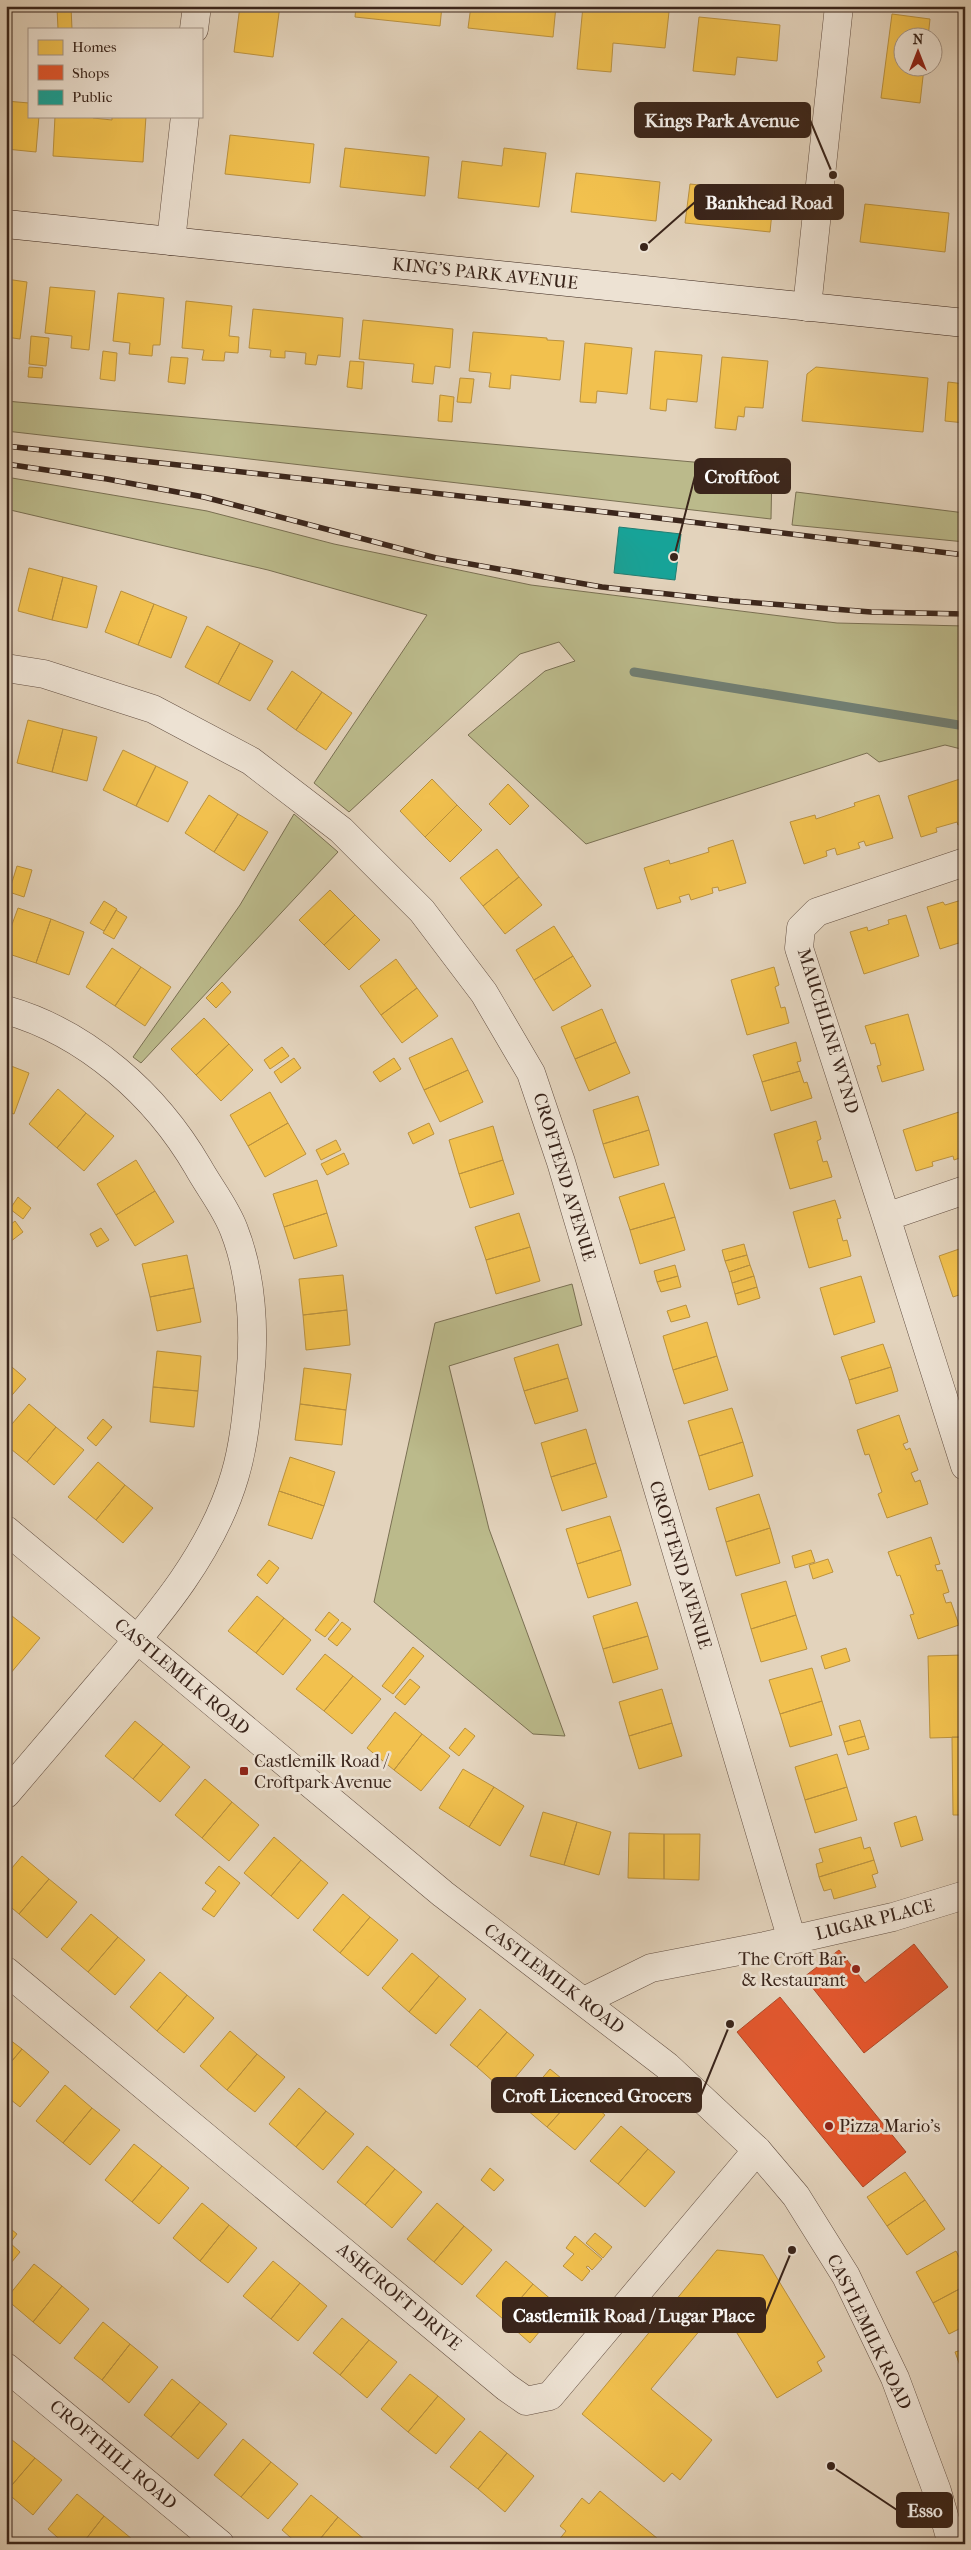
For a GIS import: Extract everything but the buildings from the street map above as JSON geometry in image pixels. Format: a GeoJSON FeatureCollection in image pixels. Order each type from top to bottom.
{"type":"FeatureCollection","features":[{"type":"Feature","properties":{"kind":"street"},"geometry":{"type":"LineString","coordinates":[[194,28],[197,6]]}},
{"type":"Feature","properties":{"kind":"street"},"geometry":{"type":"LineString","coordinates":[[807,307],[839,6]]}},
{"type":"Feature","properties":{"kind":"street"},"geometry":{"type":"LineString","coordinates":[[171,241],[185,118]]}},
{"type":"Feature","properties":{"kind":"street","name":"KING'S PARK AVENUE"},"geometry":{"type":"LineString","coordinates":[[6,224],[965,323]]}},
{"type":"Feature","properties":{"kind":"street","name":"CROFTEND AVENUE"},"geometry":{"type":"LineString","coordinates":[[6,668],[44,674],[153,709],[251,761],[341,830],[409,897],[422,911],[484,993],[531,1073],[561,1162],[792,1940]]}},
{"type":"Feature","properties":{"kind":"street","name":"MAUCHLINE WYND"},"geometry":{"type":"LineString","coordinates":[[965,862],[818,912],[801,928],[800,948],[965,1466]]}},
{"type":"Feature","properties":{"kind":"street"},"geometry":{"type":"LineString","coordinates":[[6,1010],[69,1036],[126,1077],[161,1115],[191,1155],[234,1230],[247,1280],[254,1343],[246,1414],[235,1476],[209,1538],[165,1606],[6,1794]]}},
{"type":"Feature","properties":{"kind":"street"},"geometry":{"type":"LineString","coordinates":[[886,1217],[965,1190]]}},
{"type":"Feature","properties":{"kind":"street","name":"CASTLEMILK ROAD"},"geometry":{"type":"LineString","coordinates":[[6,1530],[443,1894],[584,2000],[667,2066],[757,2150],[796,2196],[846,2276],[896,2378],[937,2491],[952,2544]]}},
{"type":"Feature","properties":{"kind":"street","name":"LUGAR PLACE"},"geometry":{"type":"LineString","coordinates":[[584,2000],[650,1968],[792,1940],[893,1917],[965,1895]]}},
{"type":"Feature","properties":{"kind":"street","name":"ASHCROFT DRIVE"},"geometry":{"type":"LineString","coordinates":[[6,1971],[498,2380],[526,2401],[550,2396],[757,2150]]}},
{"type":"Feature","properties":{"kind":"street","name":"CROFTHILL ROAD"},"geometry":{"type":"LineString","coordinates":[[6,2366],[220,2544]]}},
{"type":"Feature","properties":{"kind":"shaded area"},"geometry":{"type":"Polygon","coordinates":[[[6,401],[772,469],[771,519],[6,431],[6,401]]]}},
{"type":"Feature","properties":{"kind":"shaded area"},"geometry":{"type":"Polygon","coordinates":[[[6,477],[207,511],[334,544],[531,585],[837,623],[965,626],[965,750],[945,745],[879,762],[867,753],[586,844],[468,735],[545,671],[575,661],[559,642],[520,654],[349,812],[314,783],[427,615],[268,570],[6,509],[6,477]]]}},
{"type":"Feature","properties":{"kind":"shaded area"},"geometry":{"type":"Polygon","coordinates":[[[796,492],[965,513],[965,542],[792,525],[796,492]]]}},
{"type":"Feature","properties":{"kind":"shaded area"},"geometry":{"type":"Polygon","coordinates":[[[294,814],[338,852],[141,1063],[133,1057],[240,905],[294,814]]]}},
{"type":"Feature","properties":{"kind":"shaded area"},"geometry":{"type":"Polygon","coordinates":[[[572,1284],[582,1325],[449,1366],[489,1529],[565,1736],[533,1734],[374,1602],[435,1323],[572,1284]]]}},
{"type":"Feature","properties":{"kind":"waterway"},"geometry":{"type":"LineString","coordinates":[[634,672],[965,726]]}},
{"type":"Feature","properties":{"kind":"railway"},"geometry":{"type":"LineString","coordinates":[[6,446],[641,516],[965,555]]}},
{"type":"Feature","properties":{"kind":"railway"},"geometry":{"type":"LineString","coordinates":[[6,464],[107,479],[204,497],[436,558],[602,587],[733,601],[871,612],[965,614]]}},
{"type":"Feature","properties":{"kind":"place","name":"Kings Park Avenue"},"geometry":{"type":"Point","coordinates":[833,175]}},
{"type":"Feature","properties":{"kind":"place","name":"Bankhead Road"},"geometry":{"type":"Point","coordinates":[644,247]}},
{"type":"Feature","properties":{"kind":"place","name":"Croftfoot"},"geometry":{"type":"Point","coordinates":[674,557]}},
{"type":"Feature","properties":{"kind":"place","name":"Castlemilk Road / Croftpark Avenue"},"geometry":{"type":"Point","coordinates":[244,1771]}},
{"type":"Feature","properties":{"kind":"place","name":"The Croft Bar & Restaurant"},"geometry":{"type":"Point","coordinates":[856,1969]}},
{"type":"Feature","properties":{"kind":"place","name":"Croft Licenced Grocers"},"geometry":{"type":"Point","coordinates":[730,2024]}},
{"type":"Feature","properties":{"kind":"place","name":"Pizza Mario's"},"geometry":{"type":"Point","coordinates":[829,2126]}},
{"type":"Feature","properties":{"kind":"place","name":"Castlemilk Road / Lugar Place"},"geometry":{"type":"Point","coordinates":[792,2250]}},
{"type":"Feature","properties":{"kind":"place","name":"Esso"},"geometry":{"type":"Point","coordinates":[831,2466]}}]}
